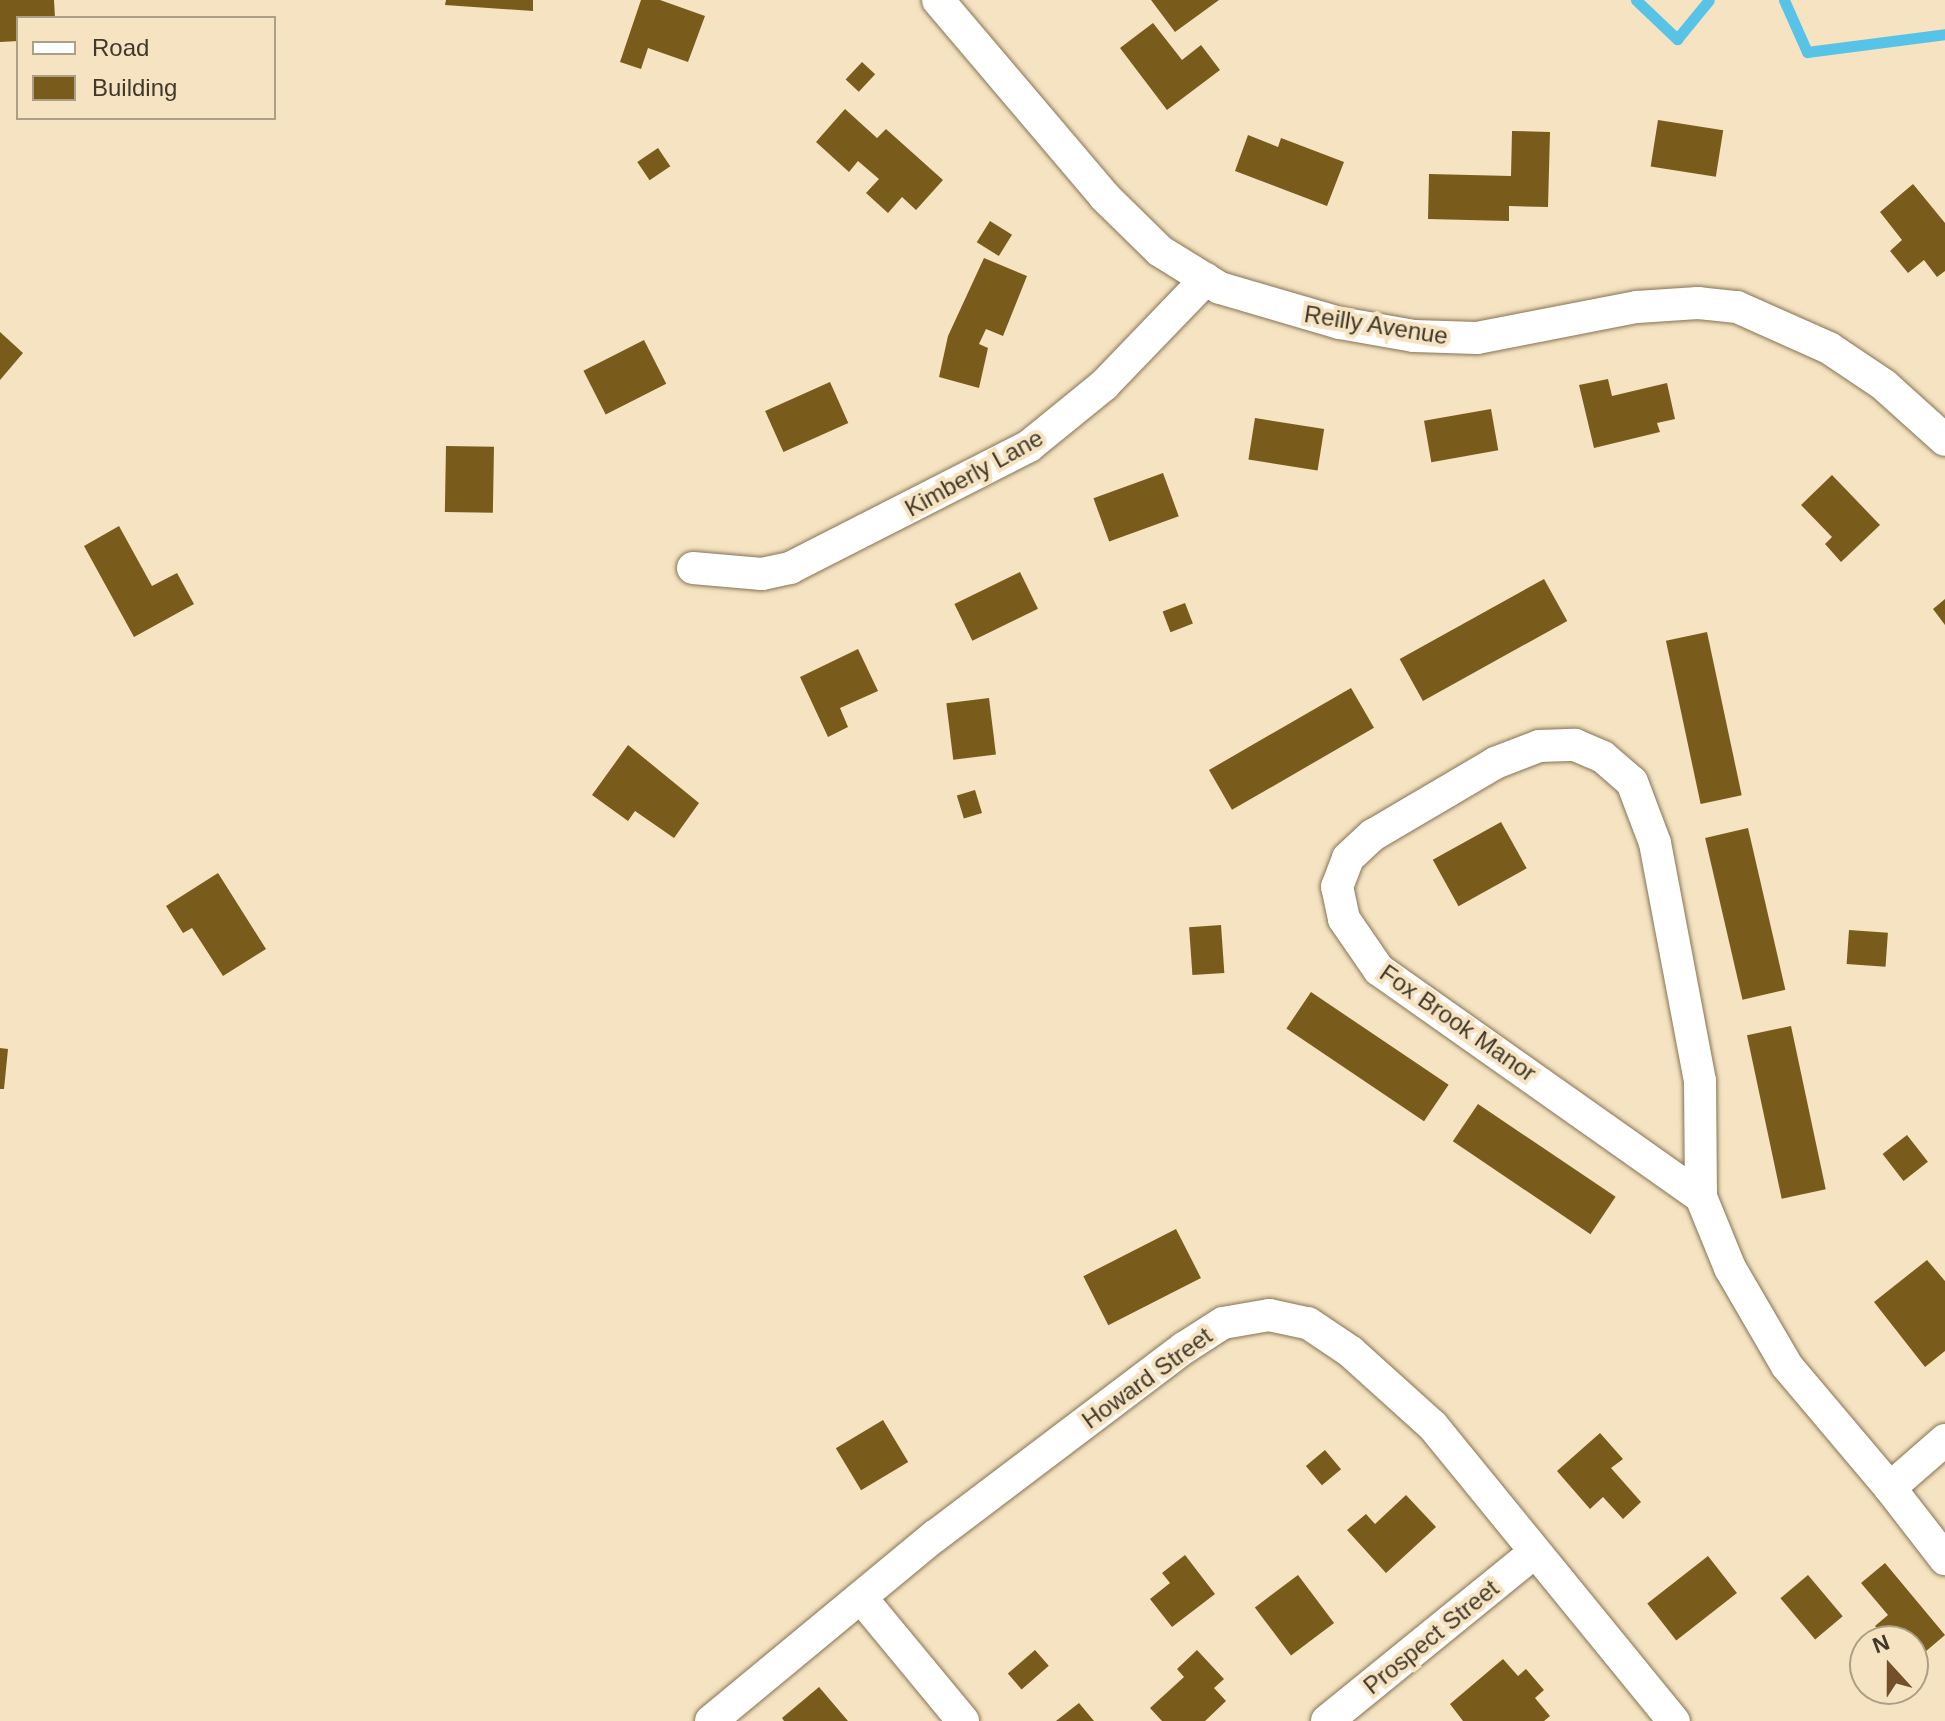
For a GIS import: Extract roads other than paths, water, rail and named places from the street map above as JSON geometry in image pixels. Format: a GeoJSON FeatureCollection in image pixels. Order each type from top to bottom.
{"type":"FeatureCollection","features":[{"type":"Feature","properties":{"kind":"street","name":"Reilly Avenue"},"geometry":{"type":"LineString","coordinates":[[938,0],[1104,196],[1160,251],[1206,279],[1280,309],[1414,336],[1477,338],[1637,307],[1698,303],[1737,307],[1829,348],[1884,385],[1945,440]]}},
{"type":"Feature","properties":{"kind":"street","name":"Kimberly Lane"},"geometry":{"type":"LineString","coordinates":[[693,568],[762,574],[790,568],[1029,446],[1104,385],[1206,279]]}},
{"type":"Feature","properties":{"kind":"street","name":"Fox Brook Manor"},"geometry":{"type":"LineString","coordinates":[[1701,1197],[1379,970],[1344,919],[1337,887],[1348,858],[1373,835],[1495,763],[1539,746],[1575,745],[1603,757],[1632,782],[1655,843],[1700,1081],[1701,1197],[1730,1268],[1787,1366],[1890,1488],[1945,1559]]}},
{"type":"Feature","properties":{"kind":"street","name":"Howard Street"},"geometry":{"type":"LineString","coordinates":[[711,1721],[863,1600],[935,1536],[1184,1348],[1223,1323],[1269,1315],[1308,1323],[1387,1382],[1433,1426],[1674,1721]]}},
{"type":"Feature","properties":{"kind":"street"},"geometry":{"type":"LineString","coordinates":[[1890,1488],[1945,1440]]}},
{"type":"Feature","properties":{"kind":"street","name":"Prospect Street"},"geometry":{"type":"LineString","coordinates":[[1327,1721],[1534,1553]]}},
{"type":"Feature","properties":{"kind":"street"},"geometry":{"type":"LineString","coordinates":[[863,1600],[963,1721]]}},
{"type":"Feature","properties":{"kind":"waterway"},"geometry":{"type":"LineString","coordinates":[[1636,0],[1677,39],[1709,0]]}},
{"type":"Feature","properties":{"kind":"waterway"},"geometry":{"type":"LineString","coordinates":[[1784,0],[1807,52],[1945,34]]}}]}
